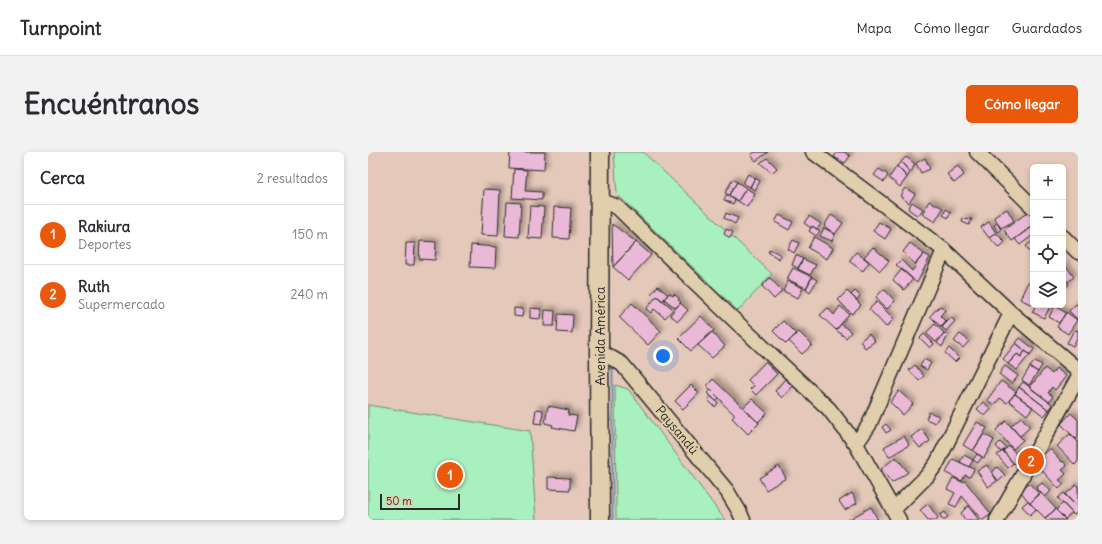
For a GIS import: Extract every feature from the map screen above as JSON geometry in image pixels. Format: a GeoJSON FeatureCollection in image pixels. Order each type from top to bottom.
{"type":"FeatureCollection","features":[{"type":"Feature","properties":{"kind":"main road","name":"Avenida América"},"geometry":{"type":"LineString","coordinates":[[600,152],[600,520]]}},
{"type":"Feature","properties":{"kind":"street"},"geometry":{"type":"LineString","coordinates":[[813,152],[944,250],[1011,313],[1078,370]]}},
{"type":"Feature","properties":{"kind":"street"},"geometry":{"type":"LineString","coordinates":[[977,152],[1030,204]]}},
{"type":"Feature","properties":{"kind":"street"},"geometry":{"type":"LineString","coordinates":[[600,205],[610,204],[617,207],[829,409],[856,444],[896,515],[937,463],[1011,313]]}},
{"type":"Feature","properties":{"kind":"street"},"geometry":{"type":"LineString","coordinates":[[1066,240],[1078,252]]}},
{"type":"Feature","properties":{"kind":"street"},"geometry":{"type":"LineString","coordinates":[[856,444],[869,425],[944,250]]}},
{"type":"Feature","properties":{"kind":"street","name":"Paysandú"},"geometry":{"type":"LineString","coordinates":[[599,351],[622,364],[727,491],[739,510],[743,520]]}},
{"type":"Feature","properties":{"kind":"street"},"geometry":{"type":"LineString","coordinates":[[997,520],[1078,378]]}},
{"type":"Feature","properties":{"kind":"green space"},"geometry":{"type":"Polygon","coordinates":[[[614,152],[643,152],[772,274],[738,311],[617,194],[614,152]]]}},
{"type":"Feature","properties":{"kind":"green space"},"geometry":{"type":"Polygon","coordinates":[[[615,385],[628,389],[725,520],[616,520],[615,385]]]}},
{"type":"Feature","properties":{"kind":"green space"},"geometry":{"type":"Polygon","coordinates":[[[368,405],[530,431],[536,520],[368,520],[368,405]]]}},
{"type":"Feature","properties":{"kind":"water"},"geometry":{"type":"Polygon","coordinates":[[[613,365],[613,520],[612,520],[613,365]]]}},
{"type":"Feature","properties":{"kind":"building"},"geometry":{"type":"Polygon","coordinates":[[[510,152],[545,152],[544,170],[509,168],[510,152]]]}},
{"type":"Feature","properties":{"kind":"building"},"geometry":{"type":"Polygon","coordinates":[[[755,152],[768,152],[756,161],[751,155],[755,152]]]}},
{"type":"Feature","properties":{"kind":"building"},"geometry":{"type":"Polygon","coordinates":[[[837,152],[844,152],[850,156],[845,163],[834,157],[837,152]]]}},
{"type":"Feature","properties":{"kind":"building"},"geometry":{"type":"Polygon","coordinates":[[[906,157],[915,164],[911,172],[901,162],[906,157]]]}},
{"type":"Feature","properties":{"kind":"building"},"geometry":{"type":"Polygon","coordinates":[[[767,158],[777,168],[772,173],[760,163],[767,158]]]}},
{"type":"Feature","properties":{"kind":"building"},"geometry":{"type":"Polygon","coordinates":[[[925,158],[930,169],[921,173],[916,163],[925,158]]]}},
{"type":"Feature","properties":{"kind":"building"},"geometry":{"type":"Polygon","coordinates":[[[901,162],[910,172],[907,177],[897,166],[901,162]]]}},
{"type":"Feature","properties":{"kind":"building"},"geometry":{"type":"Polygon","coordinates":[[[897,166],[907,177],[900,187],[889,178],[897,166]]]}},
{"type":"Feature","properties":{"kind":"building"},"geometry":{"type":"Polygon","coordinates":[[[958,166],[964,175],[954,183],[947,174],[958,166]]]}},
{"type":"Feature","properties":{"kind":"building"},"geometry":{"type":"Polygon","coordinates":[[[514,169],[527,170],[525,191],[542,192],[542,200],[512,198],[514,169]]]}},
{"type":"Feature","properties":{"kind":"building"},"geometry":{"type":"Polygon","coordinates":[[[879,169],[888,175],[884,182],[874,175],[879,169]]]}},
{"type":"Feature","properties":{"kind":"building"},"geometry":{"type":"Polygon","coordinates":[[[748,174],[755,178],[750,187],[743,183],[748,174]]]}},
{"type":"Feature","properties":{"kind":"building"},"geometry":{"type":"Polygon","coordinates":[[[755,178],[760,181],[755,190],[750,187],[755,178]]]}},
{"type":"Feature","properties":{"kind":"building"},"geometry":{"type":"Polygon","coordinates":[[[733,179],[737,182],[729,195],[725,193],[733,179]]]}},
{"type":"Feature","properties":{"kind":"building"},"geometry":{"type":"Polygon","coordinates":[[[737,182],[746,188],[738,201],[729,195],[737,182]]]}},
{"type":"Feature","properties":{"kind":"building"},"geometry":{"type":"Polygon","coordinates":[[[746,188],[755,194],[747,207],[738,201],[746,188]]]}},
{"type":"Feature","properties":{"kind":"building"},"geometry":{"type":"Polygon","coordinates":[[[905,188],[915,194],[909,203],[900,196],[905,188]]]}},
{"type":"Feature","properties":{"kind":"building"},"geometry":{"type":"Polygon","coordinates":[[[484,189],[500,190],[498,236],[481,235],[484,189]]]}},
{"type":"Feature","properties":{"kind":"building"},"geometry":{"type":"Polygon","coordinates":[[[726,195],[735,200],[733,204],[724,200],[726,195]]]}},
{"type":"Feature","properties":{"kind":"building"},"geometry":{"type":"Polygon","coordinates":[[[929,201],[943,208],[935,222],[922,214],[929,201]]]}},
{"type":"Feature","properties":{"kind":"building"},"geometry":{"type":"Polygon","coordinates":[[[507,202],[521,203],[519,237],[505,236],[507,202]]]}},
{"type":"Feature","properties":{"kind":"building"},"geometry":{"type":"Polygon","coordinates":[[[912,202],[923,209],[918,216],[908,209],[912,202]]]}},
{"type":"Feature","properties":{"kind":"building"},"geometry":{"type":"Polygon","coordinates":[[[530,206],[544,207],[542,239],[528,238],[530,206]]]}},
{"type":"Feature","properties":{"kind":"building"},"geometry":{"type":"Polygon","coordinates":[[[554,207],[571,208],[569,239],[553,238],[554,207]]]}},
{"type":"Feature","properties":{"kind":"building"},"geometry":{"type":"Polygon","coordinates":[[[946,209],[951,212],[948,218],[943,215],[946,209]]]}},
{"type":"Feature","properties":{"kind":"building"},"geometry":{"type":"Polygon","coordinates":[[[1007,209],[1014,221],[1001,228],[994,217],[1007,209]]]}},
{"type":"Feature","properties":{"kind":"building"},"geometry":{"type":"Polygon","coordinates":[[[1028,212],[1030,215],[1030,228],[1012,241],[1004,230],[1028,212]]]}},
{"type":"Feature","properties":{"kind":"building"},"geometry":{"type":"Polygon","coordinates":[[[726,213],[738,218],[735,224],[724,218],[726,213]]]}},
{"type":"Feature","properties":{"kind":"building"},"geometry":{"type":"Polygon","coordinates":[[[779,215],[793,222],[789,230],[775,222],[779,215]]]}},
{"type":"Feature","properties":{"kind":"building"},"geometry":{"type":"Polygon","coordinates":[[[831,215],[843,223],[835,234],[824,226],[831,215]]]}},
{"type":"Feature","properties":{"kind":"building"},"geometry":{"type":"Polygon","coordinates":[[[809,216],[821,224],[817,229],[812,226],[811,228],[804,223],[809,216]]]}},
{"type":"Feature","properties":{"kind":"building"},"geometry":{"type":"Polygon","coordinates":[[[963,218],[968,220],[972,219],[969,225],[962,222],[963,218]]]}},
{"type":"Feature","properties":{"kind":"building"},"geometry":{"type":"Polygon","coordinates":[[[879,222],[891,229],[885,239],[873,231],[879,222]]]}},
{"type":"Feature","properties":{"kind":"building"},"geometry":{"type":"Polygon","coordinates":[[[989,222],[996,233],[989,238],[981,227],[989,222]]]}},
{"type":"Feature","properties":{"kind":"building"},"geometry":{"type":"Polygon","coordinates":[[[997,223],[1001,230],[998,232],[994,225],[997,223]]]}},
{"type":"Feature","properties":{"kind":"building"},"geometry":{"type":"Polygon","coordinates":[[[612,224],[636,242],[613,267],[612,224]]]}},
{"type":"Feature","properties":{"kind":"building"},"geometry":{"type":"Polygon","coordinates":[[[812,226],[820,231],[816,236],[809,231],[812,226]]]}},
{"type":"Feature","properties":{"kind":"building"},"geometry":{"type":"Polygon","coordinates":[[[824,228],[835,234],[832,241],[820,236],[824,228]]]}},
{"type":"Feature","properties":{"kind":"building"},"geometry":{"type":"Polygon","coordinates":[[[1030,228],[1030,237],[1020,245],[1015,239],[1030,228]]]}},
{"type":"Feature","properties":{"kind":"building"},"geometry":{"type":"Polygon","coordinates":[[[726,229],[733,232],[730,238],[724,234],[726,229]]]}},
{"type":"Feature","properties":{"kind":"building"},"geometry":{"type":"Polygon","coordinates":[[[996,233],[1005,242],[999,248],[990,238],[996,233]]]}},
{"type":"Feature","properties":{"kind":"building"},"geometry":{"type":"Polygon","coordinates":[[[814,237],[833,248],[827,259],[808,248],[814,237]]]}},
{"type":"Feature","properties":{"kind":"building"},"geometry":{"type":"Polygon","coordinates":[[[793,240],[799,243],[794,253],[788,249],[793,240]]]}},
{"type":"Feature","properties":{"kind":"building"},"geometry":{"type":"Polygon","coordinates":[[[420,241],[436,242],[435,260],[419,259],[420,241]]]}},
{"type":"Feature","properties":{"kind":"building"},"geometry":{"type":"Polygon","coordinates":[[[636,242],[651,255],[628,280],[613,267],[636,242]]]}},
{"type":"Feature","properties":{"kind":"building"},"geometry":{"type":"Polygon","coordinates":[[[406,243],[415,243],[414,265],[405,265],[406,243]]]}},
{"type":"Feature","properties":{"kind":"building"},"geometry":{"type":"Polygon","coordinates":[[[910,243],[924,254],[915,264],[903,252],[910,243]]]}},
{"type":"Feature","properties":{"kind":"building"},"geometry":{"type":"Polygon","coordinates":[[[1030,243],[1030,252],[1026,246],[1030,243]]]}},
{"type":"Feature","properties":{"kind":"building"},"geometry":{"type":"Polygon","coordinates":[[[471,245],[496,247],[495,268],[470,267],[471,245]]]}},
{"type":"Feature","properties":{"kind":"building"},"geometry":{"type":"Polygon","coordinates":[[[873,247],[889,261],[880,271],[864,257],[873,247]]]}},
{"type":"Feature","properties":{"kind":"building"},"geometry":{"type":"Polygon","coordinates":[[[770,249],[781,255],[779,259],[768,252],[770,249]]]}},
{"type":"Feature","properties":{"kind":"building"},"geometry":{"type":"Polygon","coordinates":[[[856,252],[869,262],[863,271],[849,261],[856,252]]]}},
{"type":"Feature","properties":{"kind":"building"},"geometry":{"type":"Polygon","coordinates":[[[924,254],[930,257],[917,283],[896,265],[901,260],[912,271],[924,254]]]}},
{"type":"Feature","properties":{"kind":"building"},"geometry":{"type":"Polygon","coordinates":[[[796,255],[803,259],[798,268],[792,265],[796,255]]]}},
{"type":"Feature","properties":{"kind":"building"},"geometry":{"type":"Polygon","coordinates":[[[803,259],[816,265],[810,275],[798,269],[803,259]]]}},
{"type":"Feature","properties":{"kind":"building"},"geometry":{"type":"Polygon","coordinates":[[[1066,266],[1074,277],[1068,282],[1066,279],[1066,266]]]}},
{"type":"Feature","properties":{"kind":"building"},"geometry":{"type":"Polygon","coordinates":[[[793,268],[812,277],[806,288],[787,279],[793,268]]]}},
{"type":"Feature","properties":{"kind":"building"},"geometry":{"type":"Polygon","coordinates":[[[902,269],[913,279],[904,290],[893,280],[902,269]]]}},
{"type":"Feature","properties":{"kind":"building"},"geometry":{"type":"Polygon","coordinates":[[[812,277],[817,280],[810,292],[806,289],[812,277]]]}},
{"type":"Feature","properties":{"kind":"building"},"geometry":{"type":"Polygon","coordinates":[[[770,278],[782,291],[774,299],[762,286],[770,278]]]}},
{"type":"Feature","properties":{"kind":"building"},"geometry":{"type":"Polygon","coordinates":[[[1030,280],[1030,304],[1020,299],[1030,280]]]}},
{"type":"Feature","properties":{"kind":"building"},"geometry":{"type":"Polygon","coordinates":[[[788,281],[803,288],[798,298],[783,291],[788,281]]]}},
{"type":"Feature","properties":{"kind":"building"},"geometry":{"type":"Polygon","coordinates":[[[658,286],[668,295],[662,301],[657,296],[655,298],[651,294],[658,286]]]}},
{"type":"Feature","properties":{"kind":"building"},"geometry":{"type":"Polygon","coordinates":[[[884,289],[895,301],[887,309],[876,297],[884,289]]]}},
{"type":"Feature","properties":{"kind":"building"},"geometry":{"type":"Polygon","coordinates":[[[847,291],[861,305],[852,314],[838,300],[847,291]]]}},
{"type":"Feature","properties":{"kind":"building"},"geometry":{"type":"Polygon","coordinates":[[[855,291],[860,296],[857,300],[851,295],[855,291]]]}},
{"type":"Feature","properties":{"kind":"building"},"geometry":{"type":"Polygon","coordinates":[[[669,293],[673,296],[674,294],[681,302],[676,308],[664,299],[669,293]]]}},
{"type":"Feature","properties":{"kind":"building"},"geometry":{"type":"Polygon","coordinates":[[[657,296],[673,309],[665,318],[654,309],[651,313],[646,309],[657,296]]]}},
{"type":"Feature","properties":{"kind":"building"},"geometry":{"type":"Polygon","coordinates":[[[877,302],[894,319],[886,327],[869,309],[877,302]]]}},
{"type":"Feature","properties":{"kind":"building"},"geometry":{"type":"Polygon","coordinates":[[[632,303],[661,331],[648,345],[619,317],[632,303]]]}},
{"type":"Feature","properties":{"kind":"building"},"geometry":{"type":"Polygon","coordinates":[[[680,303],[688,310],[678,321],[670,315],[680,303]]]}},
{"type":"Feature","properties":{"kind":"building"},"geometry":{"type":"Polygon","coordinates":[[[1076,304],[1078,306],[1078,320],[1069,311],[1076,304]]]}},
{"type":"Feature","properties":{"kind":"building"},"geometry":{"type":"Polygon","coordinates":[[[840,306],[849,314],[836,330],[820,315],[828,308],[834,315],[840,306]]]}},
{"type":"Feature","properties":{"kind":"building"},"geometry":{"type":"Polygon","coordinates":[[[940,306],[945,310],[940,316],[946,322],[941,327],[930,316],[940,306]]]}},
{"type":"Feature","properties":{"kind":"building"},"geometry":{"type":"Polygon","coordinates":[[[514,308],[523,309],[522,317],[514,316],[514,308]]]}},
{"type":"Feature","properties":{"kind":"building"},"geometry":{"type":"Polygon","coordinates":[[[530,308],[541,309],[540,319],[530,318],[530,308]]]}},
{"type":"Feature","properties":{"kind":"building"},"geometry":{"type":"Polygon","coordinates":[[[1034,308],[1049,308],[1044,318],[1032,312],[1034,308]]]}},
{"type":"Feature","properties":{"kind":"building"},"geometry":{"type":"Polygon","coordinates":[[[1054,308],[1058,308],[1066,313],[1059,323],[1049,317],[1054,308]]]}},
{"type":"Feature","properties":{"kind":"building"},"geometry":{"type":"Polygon","coordinates":[[[545,310],[555,311],[554,326],[544,326],[545,310]]]}},
{"type":"Feature","properties":{"kind":"building"},"geometry":{"type":"Polygon","coordinates":[[[1066,312],[1077,320],[1068,334],[1057,327],[1066,312]]]}},
{"type":"Feature","properties":{"kind":"building"},"geometry":{"type":"Polygon","coordinates":[[[558,314],[573,315],[572,333],[557,332],[558,314]]]}},
{"type":"Feature","properties":{"kind":"building"},"geometry":{"type":"Polygon","coordinates":[[[701,316],[714,330],[691,351],[678,338],[701,316]]]}},
{"type":"Feature","properties":{"kind":"building"},"geometry":{"type":"Polygon","coordinates":[[[951,318],[955,321],[946,331],[942,327],[951,318]]]}},
{"type":"Feature","properties":{"kind":"building"},"geometry":{"type":"Polygon","coordinates":[[[783,321],[796,334],[786,344],[773,331],[783,321]]]}},
{"type":"Feature","properties":{"kind":"building"},"geometry":{"type":"Polygon","coordinates":[[[841,324],[851,332],[846,338],[836,330],[841,324]]]}},
{"type":"Feature","properties":{"kind":"building"},"geometry":{"type":"Polygon","coordinates":[[[935,324],[944,333],[936,342],[926,333],[935,324]]]}},
{"type":"Feature","properties":{"kind":"building"},"geometry":{"type":"Polygon","coordinates":[[[1074,330],[1078,331],[1078,336],[1073,346],[1067,343],[1074,330]]]}},
{"type":"Feature","properties":{"kind":"building"},"geometry":{"type":"Polygon","coordinates":[[[712,332],[725,346],[712,358],[698,345],[712,332]]]}},
{"type":"Feature","properties":{"kind":"building"},"geometry":{"type":"Polygon","coordinates":[[[799,332],[812,345],[802,354],[789,341],[799,332]]]}},
{"type":"Feature","properties":{"kind":"building"},"geometry":{"type":"Polygon","coordinates":[[[945,333],[948,335],[942,347],[937,343],[945,333]]]}},
{"type":"Feature","properties":{"kind":"building"},"geometry":{"type":"Polygon","coordinates":[[[869,334],[875,341],[865,348],[860,341],[869,334]]]}},
{"type":"Feature","properties":{"kind":"building"},"geometry":{"type":"Polygon","coordinates":[[[924,334],[934,344],[930,348],[920,338],[924,334]]]}},
{"type":"Feature","properties":{"kind":"building"},"geometry":{"type":"Polygon","coordinates":[[[960,334],[969,341],[963,348],[954,341],[960,334]]]}},
{"type":"Feature","properties":{"kind":"building"},"geometry":{"type":"Polygon","coordinates":[[[1020,338],[1034,349],[1030,355],[1016,343],[1020,338]]]}},
{"type":"Feature","properties":{"kind":"building"},"geometry":{"type":"Polygon","coordinates":[[[1016,343],[1025,351],[1021,357],[1017,354],[1008,364],[1003,359],[1016,343]]]}},
{"type":"Feature","properties":{"kind":"building"},"geometry":{"type":"Polygon","coordinates":[[[949,348],[959,358],[955,362],[945,353],[949,348]]]}},
{"type":"Feature","properties":{"kind":"building"},"geometry":{"type":"Polygon","coordinates":[[[1025,351],[1030,354],[1017,370],[1008,364],[1017,354],[1021,357],[1025,351]]]}},
{"type":"Feature","properties":{"kind":"building"},"geometry":{"type":"Polygon","coordinates":[[[924,359],[931,363],[927,370],[920,366],[924,359]]]}},
{"type":"Feature","properties":{"kind":"building"},"geometry":{"type":"Polygon","coordinates":[[[1035,361],[1042,365],[1038,372],[1030,367],[1035,361]]]}},
{"type":"Feature","properties":{"kind":"building"},"geometry":{"type":"Polygon","coordinates":[[[765,362],[777,374],[756,395],[750,389],[754,386],[748,380],[765,362]]]}},
{"type":"Feature","properties":{"kind":"building"},"geometry":{"type":"Polygon","coordinates":[[[915,365],[924,376],[919,381],[909,370],[915,365]]]}},
{"type":"Feature","properties":{"kind":"building"},"geometry":{"type":"Polygon","coordinates":[[[1005,366],[1018,376],[1012,384],[999,374],[1005,366]]]}},
{"type":"Feature","properties":{"kind":"building"},"geometry":{"type":"Polygon","coordinates":[[[1030,367],[1038,372],[1029,385],[1022,380],[1030,367]]]}},
{"type":"Feature","properties":{"kind":"building"},"geometry":{"type":"Polygon","coordinates":[[[1045,368],[1052,374],[1056,368],[1066,376],[1055,390],[1052,387],[1048,393],[1053,396],[1049,402],[1029,387],[1045,368]]]}},
{"type":"Feature","properties":{"kind":"building"},"geometry":{"type":"Polygon","coordinates":[[[713,379],[759,423],[748,434],[732,418],[735,415],[707,386],[713,379]]]}},
{"type":"Feature","properties":{"kind":"building"},"geometry":{"type":"Polygon","coordinates":[[[785,379],[793,386],[782,398],[775,391],[785,379]]]}},
{"type":"Feature","properties":{"kind":"building"},"geometry":{"type":"Polygon","coordinates":[[[1001,381],[1016,392],[1007,403],[1000,398],[994,405],[987,400],[1001,381]]]}},
{"type":"Feature","properties":{"kind":"building"},"geometry":{"type":"Polygon","coordinates":[[[1023,382],[1052,404],[1049,410],[1019,387],[1023,382]]]}},
{"type":"Feature","properties":{"kind":"building"},"geometry":{"type":"Polygon","coordinates":[[[691,385],[699,393],[683,409],[675,401],[691,385]]]}},
{"type":"Feature","properties":{"kind":"building"},"geometry":{"type":"Polygon","coordinates":[[[1019,387],[1049,410],[1044,416],[1015,394],[1019,387]]]}},
{"type":"Feature","properties":{"kind":"building"},"geometry":{"type":"Polygon","coordinates":[[[711,390],[719,398],[716,401],[707,393],[711,390]]]}},
{"type":"Feature","properties":{"kind":"building"},"geometry":{"type":"Polygon","coordinates":[[[899,391],[913,404],[903,415],[890,402],[899,391]]]}},
{"type":"Feature","properties":{"kind":"building"},"geometry":{"type":"Polygon","coordinates":[[[1015,394],[1033,407],[1027,415],[1009,401],[1015,394]]]}},
{"type":"Feature","properties":{"kind":"building"},"geometry":{"type":"Polygon","coordinates":[[[711,396],[718,403],[715,407],[708,400],[711,396]]]}},
{"type":"Feature","properties":{"kind":"building"},"geometry":{"type":"Polygon","coordinates":[[[752,399],[767,413],[758,422],[743,408],[752,399]]]}},
{"type":"Feature","properties":{"kind":"building"},"geometry":{"type":"Polygon","coordinates":[[[983,402],[991,409],[985,416],[977,409],[983,402]]]}},
{"type":"Feature","properties":{"kind":"building"},"geometry":{"type":"Polygon","coordinates":[[[548,406],[569,410],[568,415],[577,416],[574,431],[552,427],[553,425],[545,423],[548,406]]]}},
{"type":"Feature","properties":{"kind":"building"},"geometry":{"type":"Polygon","coordinates":[[[536,409],[543,410],[542,424],[534,423],[536,409]]]}},
{"type":"Feature","properties":{"kind":"building"},"geometry":{"type":"Polygon","coordinates":[[[929,412],[939,416],[935,423],[926,419],[929,412]]]}},
{"type":"Feature","properties":{"kind":"building"},"geometry":{"type":"Polygon","coordinates":[[[1071,413],[1078,420],[1078,437],[1076,439],[1061,424],[1071,413]]]}},
{"type":"Feature","properties":{"kind":"building"},"geometry":{"type":"Polygon","coordinates":[[[1021,417],[1030,427],[1020,436],[1011,426],[1021,417]]]}},
{"type":"Feature","properties":{"kind":"building"},"geometry":{"type":"Polygon","coordinates":[[[1006,421],[1023,440],[1013,449],[996,430],[1006,421]]]}},
{"type":"Feature","properties":{"kind":"building"},"geometry":{"type":"Polygon","coordinates":[[[977,422],[987,428],[973,451],[963,445],[977,422]]]}},
{"type":"Feature","properties":{"kind":"building"},"geometry":{"type":"Polygon","coordinates":[[[886,424],[891,430],[886,433],[882,427],[886,424]]]}},
{"type":"Feature","properties":{"kind":"building"},"geometry":{"type":"Polygon","coordinates":[[[922,429],[930,441],[920,448],[911,437],[922,429]]]}},
{"type":"Feature","properties":{"kind":"building"},"geometry":{"type":"Polygon","coordinates":[[[984,434],[994,440],[984,458],[973,451],[984,434]]]}},
{"type":"Feature","properties":{"kind":"building"},"geometry":{"type":"Polygon","coordinates":[[[1070,434],[1078,442],[1078,461],[1075,465],[1057,446],[1070,434]]]}},
{"type":"Feature","properties":{"kind":"building"},"geometry":{"type":"Polygon","coordinates":[[[904,436],[909,445],[889,457],[884,447],[904,436]]]}},
{"type":"Feature","properties":{"kind":"building"},"geometry":{"type":"Polygon","coordinates":[[[1000,442],[1006,448],[1001,452],[996,446],[1000,442]]]}},
{"type":"Feature","properties":{"kind":"building"},"geometry":{"type":"Polygon","coordinates":[[[1009,446],[1020,458],[1014,464],[1003,451],[1009,446]]]}},
{"type":"Feature","properties":{"kind":"building"},"geometry":{"type":"Polygon","coordinates":[[[1050,449],[1067,466],[1062,470],[1066,474],[1059,480],[1064,484],[1059,489],[1037,465],[1045,458],[1042,456],[1050,449]]]}},
{"type":"Feature","properties":{"kind":"building"},"geometry":{"type":"Polygon","coordinates":[[[1003,451],[1013,463],[1008,468],[997,455],[1003,451]]]}},
{"type":"Feature","properties":{"kind":"building"},"geometry":{"type":"Polygon","coordinates":[[[977,454],[982,457],[978,463],[973,460],[977,454]]]}},
{"type":"Feature","properties":{"kind":"building"},"geometry":{"type":"Polygon","coordinates":[[[964,455],[973,460],[969,467],[960,462],[964,455]]]}},
{"type":"Feature","properties":{"kind":"building"},"geometry":{"type":"Polygon","coordinates":[[[896,457],[908,472],[892,483],[881,469],[896,457]]]}},
{"type":"Feature","properties":{"kind":"building"},"geometry":{"type":"Polygon","coordinates":[[[953,459],[974,469],[970,477],[965,475],[962,481],[946,473],[953,459]]]}},
{"type":"Feature","properties":{"kind":"building"},"geometry":{"type":"Polygon","coordinates":[[[987,465],[997,481],[988,487],[977,471],[987,465]]]}},
{"type":"Feature","properties":{"kind":"building"},"geometry":{"type":"Polygon","coordinates":[[[779,466],[786,478],[766,490],[759,478],[779,466]]]}},
{"type":"Feature","properties":{"kind":"building"},"geometry":{"type":"Polygon","coordinates":[[[997,467],[1005,475],[999,481],[992,473],[997,467]]]}},
{"type":"Feature","properties":{"kind":"building"},"geometry":{"type":"Polygon","coordinates":[[[548,477],[570,478],[570,490],[548,489],[548,477]]]}},
{"type":"Feature","properties":{"kind":"building"},"geometry":{"type":"Polygon","coordinates":[[[953,478],[962,482],[965,481],[991,514],[982,520],[962,496],[956,507],[949,504],[955,493],[947,489],[953,478]]]}},
{"type":"Feature","properties":{"kind":"building"},"geometry":{"type":"Polygon","coordinates":[[[1029,483],[1039,494],[1030,503],[1020,491],[1029,483]]]}},
{"type":"Feature","properties":{"kind":"building"},"geometry":{"type":"Polygon","coordinates":[[[1042,483],[1051,491],[1045,497],[1036,488],[1042,483]]]}},
{"type":"Feature","properties":{"kind":"building"},"geometry":{"type":"Polygon","coordinates":[[[1076,485],[1078,486],[1078,508],[1065,495],[1076,485]]]}},
{"type":"Feature","properties":{"kind":"building"},"geometry":{"type":"Polygon","coordinates":[[[852,493],[857,503],[845,510],[839,501],[852,493]]]}},
{"type":"Feature","properties":{"kind":"building"},"geometry":{"type":"Polygon","coordinates":[[[1041,493],[1056,509],[1045,518],[1030,503],[1041,493]]]}},
{"type":"Feature","properties":{"kind":"building"},"geometry":{"type":"Polygon","coordinates":[[[1064,493],[1078,508],[1078,512],[1074,515],[1058,498],[1064,493]]]}},
{"type":"Feature","properties":{"kind":"building"},"geometry":{"type":"Polygon","coordinates":[[[1028,501],[1036,509],[1030,515],[1022,506],[1028,501]]]}},
{"type":"Feature","properties":{"kind":"building"},"geometry":{"type":"Polygon","coordinates":[[[1063,503],[1072,513],[1065,519],[1056,510],[1063,503]]]}},
{"type":"Feature","properties":{"kind":"building"},"geometry":{"type":"Polygon","coordinates":[[[928,504],[938,518],[936,520],[928,520],[920,510],[928,504]]]}},
{"type":"Feature","properties":{"kind":"building"},"geometry":{"type":"Polygon","coordinates":[[[968,506],[979,520],[965,520],[961,513],[968,506]]]}},
{"type":"Feature","properties":{"kind":"building"},"geometry":{"type":"Polygon","coordinates":[[[871,507],[878,520],[848,520],[871,507]]]}},
{"type":"Feature","properties":{"kind":"building"},"geometry":{"type":"Polygon","coordinates":[[[1056,509],[1066,520],[1046,520],[1045,518],[1056,509]]]}},
{"type":"Feature","properties":{"kind":"building"},"geometry":{"type":"Polygon","coordinates":[[[945,512],[948,517],[943,520],[940,515],[945,512]]]}},
{"type":"Feature","properties":{"kind":"place","name":"Ruth"},"geometry":{"type":"Point","coordinates":[1031,461]}},
{"type":"Feature","properties":{"kind":"place","name":"Rakiura"},"geometry":{"type":"Point","coordinates":[450,475]}}]}
